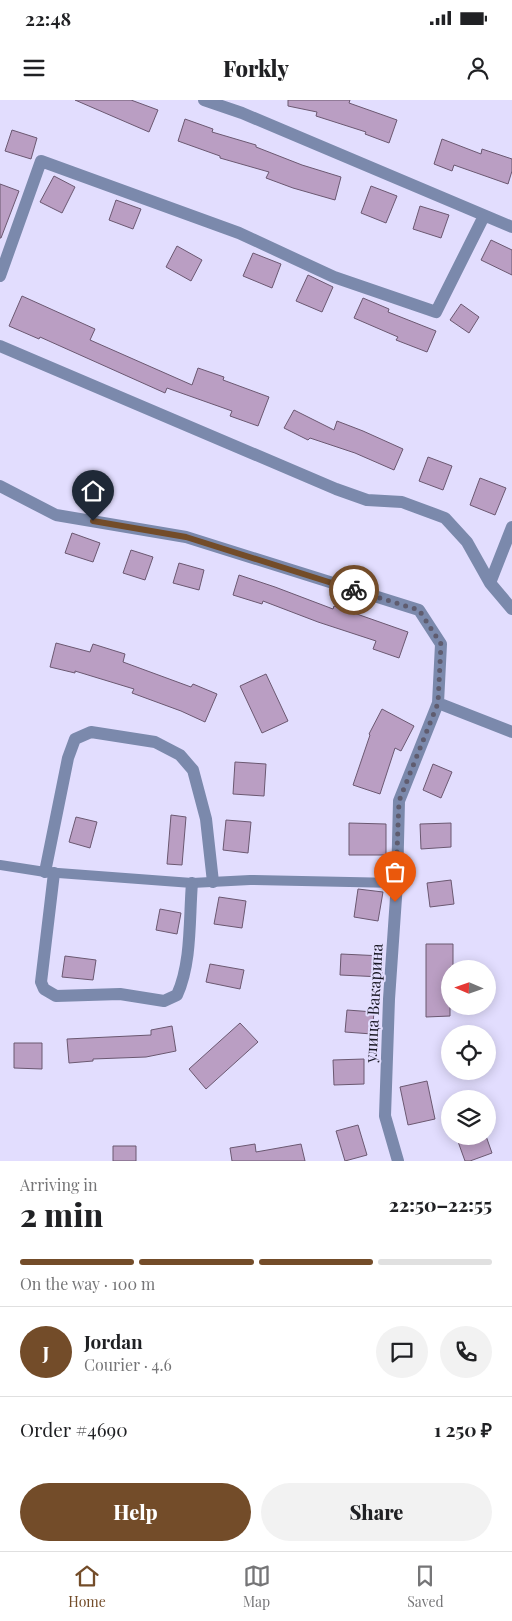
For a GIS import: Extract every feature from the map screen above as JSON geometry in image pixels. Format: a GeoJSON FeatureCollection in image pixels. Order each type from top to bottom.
{"type":"FeatureCollection","features":[{"type":"Feature","properties":{"kind":"street"},"geometry":{"type":"LineString","coordinates":[[204,100],[242,113],[484,216],[512,226]]}},
{"type":"Feature","properties":{"kind":"street"},"geometry":{"type":"LineString","coordinates":[[0,276],[41,161],[240,234],[334,277],[436,312],[484,216]]}},
{"type":"Feature","properties":{"kind":"street"},"geometry":{"type":"LineString","coordinates":[[0,346],[336,489],[367,500],[402,502],[445,518],[467,542],[490,584],[512,609]]}},
{"type":"Feature","properties":{"kind":"street","name":"улица Вакарина"},"geometry":{"type":"LineString","coordinates":[[0,486],[56,515],[186,537],[419,610],[441,644],[438,703],[399,801],[397,883],[389,999],[385,1116],[398,1161]]}},
{"type":"Feature","properties":{"kind":"street"},"geometry":{"type":"LineString","coordinates":[[490,584],[512,527]]}},
{"type":"Feature","properties":{"kind":"street"},"geometry":{"type":"LineString","coordinates":[[438,703],[512,732]]}},
{"type":"Feature","properties":{"kind":"street"},"geometry":{"type":"LineString","coordinates":[[192,883],[184,980],[177,995],[164,1001],[120,994],[56,996],[44,989],[42,982],[50,873],[68,758],[75,739],[92,732],[155,742],[180,755],[193,770],[206,819],[213,882]]}},
{"type":"Feature","properties":{"kind":"lane"},"geometry":{"type":"LineString","coordinates":[[0,865],[50,873],[192,883],[250,880],[397,883]]}},
{"type":"Feature","properties":{"kind":"building"},"geometry":{"type":"Polygon","coordinates":[[[75,100],[131,100],[158,110],[149,132],[75,100]]]}},
{"type":"Feature","properties":{"kind":"building"},"geometry":{"type":"Polygon","coordinates":[[[288,100],[350,100],[349,103],[397,120],[389,143],[365,134],[366,132],[316,116],[317,112],[288,106],[288,100]]]}},
{"type":"Feature","properties":{"kind":"building"},"geometry":{"type":"Polygon","coordinates":[[[185,119],[213,129],[212,132],[256,145],[256,147],[302,165],[341,177],[335,200],[266,178],[269,172],[220,158],[220,156],[178,141],[185,119]]]}},
{"type":"Feature","properties":{"kind":"building"},"geometry":{"type":"Polygon","coordinates":[[[12,130],[37,138],[31,159],[5,151],[12,130]]]}},
{"type":"Feature","properties":{"kind":"building"},"geometry":{"type":"Polygon","coordinates":[[[442,139],[481,154],[482,149],[512,159],[512,171],[508,184],[454,165],[452,171],[434,164],[442,139]]]}},
{"type":"Feature","properties":{"kind":"building"},"geometry":{"type":"Polygon","coordinates":[[[54,176],[75,187],[62,213],[40,202],[54,176]]]}},
{"type":"Feature","properties":{"kind":"building"},"geometry":{"type":"Polygon","coordinates":[[[0,184],[19,191],[1,238],[0,238],[0,184]]]}},
{"type":"Feature","properties":{"kind":"building"},"geometry":{"type":"Polygon","coordinates":[[[371,186],[397,196],[386,223],[361,213],[371,186]]]}},
{"type":"Feature","properties":{"kind":"building"},"geometry":{"type":"Polygon","coordinates":[[[116,200],[141,209],[133,229],[109,220],[116,200]]]}},
{"type":"Feature","properties":{"kind":"building"},"geometry":{"type":"Polygon","coordinates":[[[420,206],[449,215],[441,238],[413,229],[420,206]]]}},
{"type":"Feature","properties":{"kind":"building"},"geometry":{"type":"Polygon","coordinates":[[[491,240],[512,250],[512,275],[481,260],[491,240]]]}},
{"type":"Feature","properties":{"kind":"building"},"geometry":{"type":"Polygon","coordinates":[[[177,246],[202,260],[191,281],[166,267],[177,246]]]}},
{"type":"Feature","properties":{"kind":"building"},"geometry":{"type":"Polygon","coordinates":[[[253,253],[281,264],[272,288],[243,276],[253,253]]]}},
{"type":"Feature","properties":{"kind":"building"},"geometry":{"type":"Polygon","coordinates":[[[308,275],[333,287],[322,312],[296,301],[308,275]]]}},
{"type":"Feature","properties":{"kind":"building"},"geometry":{"type":"Polygon","coordinates":[[[22,296],[95,329],[90,340],[192,385],[198,368],[224,377],[223,380],[269,397],[258,426],[230,416],[232,411],[167,388],[165,393],[40,337],[39,339],[9,326],[22,296]]]}},
{"type":"Feature","properties":{"kind":"building"},"geometry":{"type":"Polygon","coordinates":[[[363,298],[389,309],[388,312],[436,331],[427,352],[396,340],[398,337],[354,318],[363,298]]]}},
{"type":"Feature","properties":{"kind":"building"},"geometry":{"type":"Polygon","coordinates":[[[461,304],[479,317],[469,333],[450,320],[461,304]]]}},
{"type":"Feature","properties":{"kind":"building"},"geometry":{"type":"Polygon","coordinates":[[[294,410],[334,430],[337,421],[403,449],[394,470],[355,453],[310,438],[308,440],[284,428],[294,410]]]}},
{"type":"Feature","properties":{"kind":"building"},"geometry":{"type":"Polygon","coordinates":[[[428,457],[452,466],[443,490],[419,481],[428,457]]]}},
{"type":"Feature","properties":{"kind":"building"},"geometry":{"type":"Polygon","coordinates":[[[480,478],[506,488],[495,515],[470,505],[480,478]]]}},
{"type":"Feature","properties":{"kind":"building"},"geometry":{"type":"Polygon","coordinates":[[[72,533],[100,543],[93,562],[65,553],[72,533]]]}},
{"type":"Feature","properties":{"kind":"building"},"geometry":{"type":"Polygon","coordinates":[[[131,550],[153,557],[145,580],[123,573],[131,550]]]}},
{"type":"Feature","properties":{"kind":"building"},"geometry":{"type":"Polygon","coordinates":[[[179,563],[204,570],[199,590],[173,583],[179,563]]]}},
{"type":"Feature","properties":{"kind":"building"},"geometry":{"type":"Polygon","coordinates":[[[239,575],[333,609],[334,606],[408,632],[399,658],[373,649],[376,641],[263,601],[262,604],[233,595],[239,575]]]}},
{"type":"Feature","properties":{"kind":"building"},"geometry":{"type":"Polygon","coordinates":[[[56,643],[90,652],[93,644],[125,654],[123,662],[191,687],[193,684],[217,694],[205,722],[132,693],[134,689],[75,671],[75,673],[50,667],[56,643]]]}},
{"type":"Feature","properties":{"kind":"building"},"geometry":{"type":"Polygon","coordinates":[[[266,674],[288,721],[262,733],[240,686],[266,674]]]}},
{"type":"Feature","properties":{"kind":"building"},"geometry":{"type":"Polygon","coordinates":[[[382,709],[414,726],[401,751],[395,748],[380,794],[353,785],[369,734],[382,709]]]}},
{"type":"Feature","properties":{"kind":"building"},"geometry":{"type":"Polygon","coordinates":[[[235,762],[266,764],[264,796],[233,794],[235,762]]]}},
{"type":"Feature","properties":{"kind":"building"},"geometry":{"type":"Polygon","coordinates":[[[433,764],[452,772],[441,798],[423,790],[433,764]]]}},
{"type":"Feature","properties":{"kind":"building"},"geometry":{"type":"Polygon","coordinates":[[[171,815],[186,817],[182,865],[167,864],[171,815]]]}},
{"type":"Feature","properties":{"kind":"building"},"geometry":{"type":"Polygon","coordinates":[[[76,817],[97,822],[90,848],[69,842],[76,817]]]}},
{"type":"Feature","properties":{"kind":"building"},"geometry":{"type":"Polygon","coordinates":[[[226,820],[251,822],[248,853],[223,850],[226,820]]]}},
{"type":"Feature","properties":{"kind":"building"},"geometry":{"type":"Polygon","coordinates":[[[349,823],[386,824],[386,855],[349,855],[349,823]]]}},
{"type":"Feature","properties":{"kind":"building"},"geometry":{"type":"Polygon","coordinates":[[[451,823],[451,847],[421,849],[420,824],[451,823]]]}},
{"type":"Feature","properties":{"kind":"building"},"geometry":{"type":"Polygon","coordinates":[[[451,880],[454,904],[430,907],[427,883],[451,880]]]}},
{"type":"Feature","properties":{"kind":"building"},"geometry":{"type":"Polygon","coordinates":[[[358,889],[383,892],[378,921],[354,917],[358,889]]]}},
{"type":"Feature","properties":{"kind":"building"},"geometry":{"type":"Polygon","coordinates":[[[219,897],[246,901],[242,928],[214,924],[219,897]]]}},
{"type":"Feature","properties":{"kind":"building"},"geometry":{"type":"Polygon","coordinates":[[[160,909],[181,913],[177,934],[156,930],[160,909]]]}},
{"type":"Feature","properties":{"kind":"building"},"geometry":{"type":"Polygon","coordinates":[[[426,944],[453,944],[453,960],[441,960],[441,1015],[450,1016],[426,1017],[426,944]]]}},
{"type":"Feature","properties":{"kind":"building"},"geometry":{"type":"Polygon","coordinates":[[[341,954],[383,956],[382,977],[340,975],[341,954]]]}},
{"type":"Feature","properties":{"kind":"building"},"geometry":{"type":"Polygon","coordinates":[[[65,956],[96,960],[93,980],[62,977],[65,956]]]}},
{"type":"Feature","properties":{"kind":"building"},"geometry":{"type":"Polygon","coordinates":[[[210,964],[244,970],[240,989],[206,982],[210,964]]]}},
{"type":"Feature","properties":{"kind":"building"},"geometry":{"type":"Polygon","coordinates":[[[347,1010],[374,1012],[372,1034],[345,1032],[347,1010]]]}},
{"type":"Feature","properties":{"kind":"building"},"geometry":{"type":"Polygon","coordinates":[[[240,1023],[258,1042],[206,1089],[189,1069],[240,1023]]]}},
{"type":"Feature","properties":{"kind":"building"},"geometry":{"type":"Polygon","coordinates":[[[172,1026],[176,1051],[146,1057],[93,1059],[93,1061],[69,1063],[67,1039],[151,1035],[151,1030],[172,1026]]]}},
{"type":"Feature","properties":{"kind":"building"},"geometry":{"type":"Polygon","coordinates":[[[14,1043],[42,1043],[42,1069],[14,1068],[14,1043]]]}},
{"type":"Feature","properties":{"kind":"building"},"geometry":{"type":"Polygon","coordinates":[[[364,1059],[364,1084],[334,1085],[333,1060],[364,1059]]]}},
{"type":"Feature","properties":{"kind":"building"},"geometry":{"type":"Polygon","coordinates":[[[427,1081],[435,1119],[408,1125],[400,1087],[427,1081]]]}},
{"type":"Feature","properties":{"kind":"building"},"geometry":{"type":"Polygon","coordinates":[[[358,1125],[367,1155],[345,1161],[336,1131],[358,1125]]]}},
{"type":"Feature","properties":{"kind":"building"},"geometry":{"type":"Polygon","coordinates":[[[255,1144],[256,1152],[301,1144],[305,1161],[232,1161],[230,1148],[255,1144]]]}},
{"type":"Feature","properties":{"kind":"building"},"geometry":{"type":"Polygon","coordinates":[[[459,1145],[489,1145],[492,1153],[465,1161],[459,1145]]]}},
{"type":"Feature","properties":{"kind":"building"},"geometry":{"type":"Polygon","coordinates":[[[113,1146],[136,1146],[136,1161],[113,1161],[113,1146]]]}},
{"type":"Feature","properties":{"kind":"way so far"},"geometry":{"type":"LineString","coordinates":[[354,590],[419,610],[441,644],[438,703],[399,801],[395,902]]}},
{"type":"Feature","properties":{"kind":"route"},"geometry":{"type":"LineString","coordinates":[[93,521],[186,537],[354,590]]}}]}
